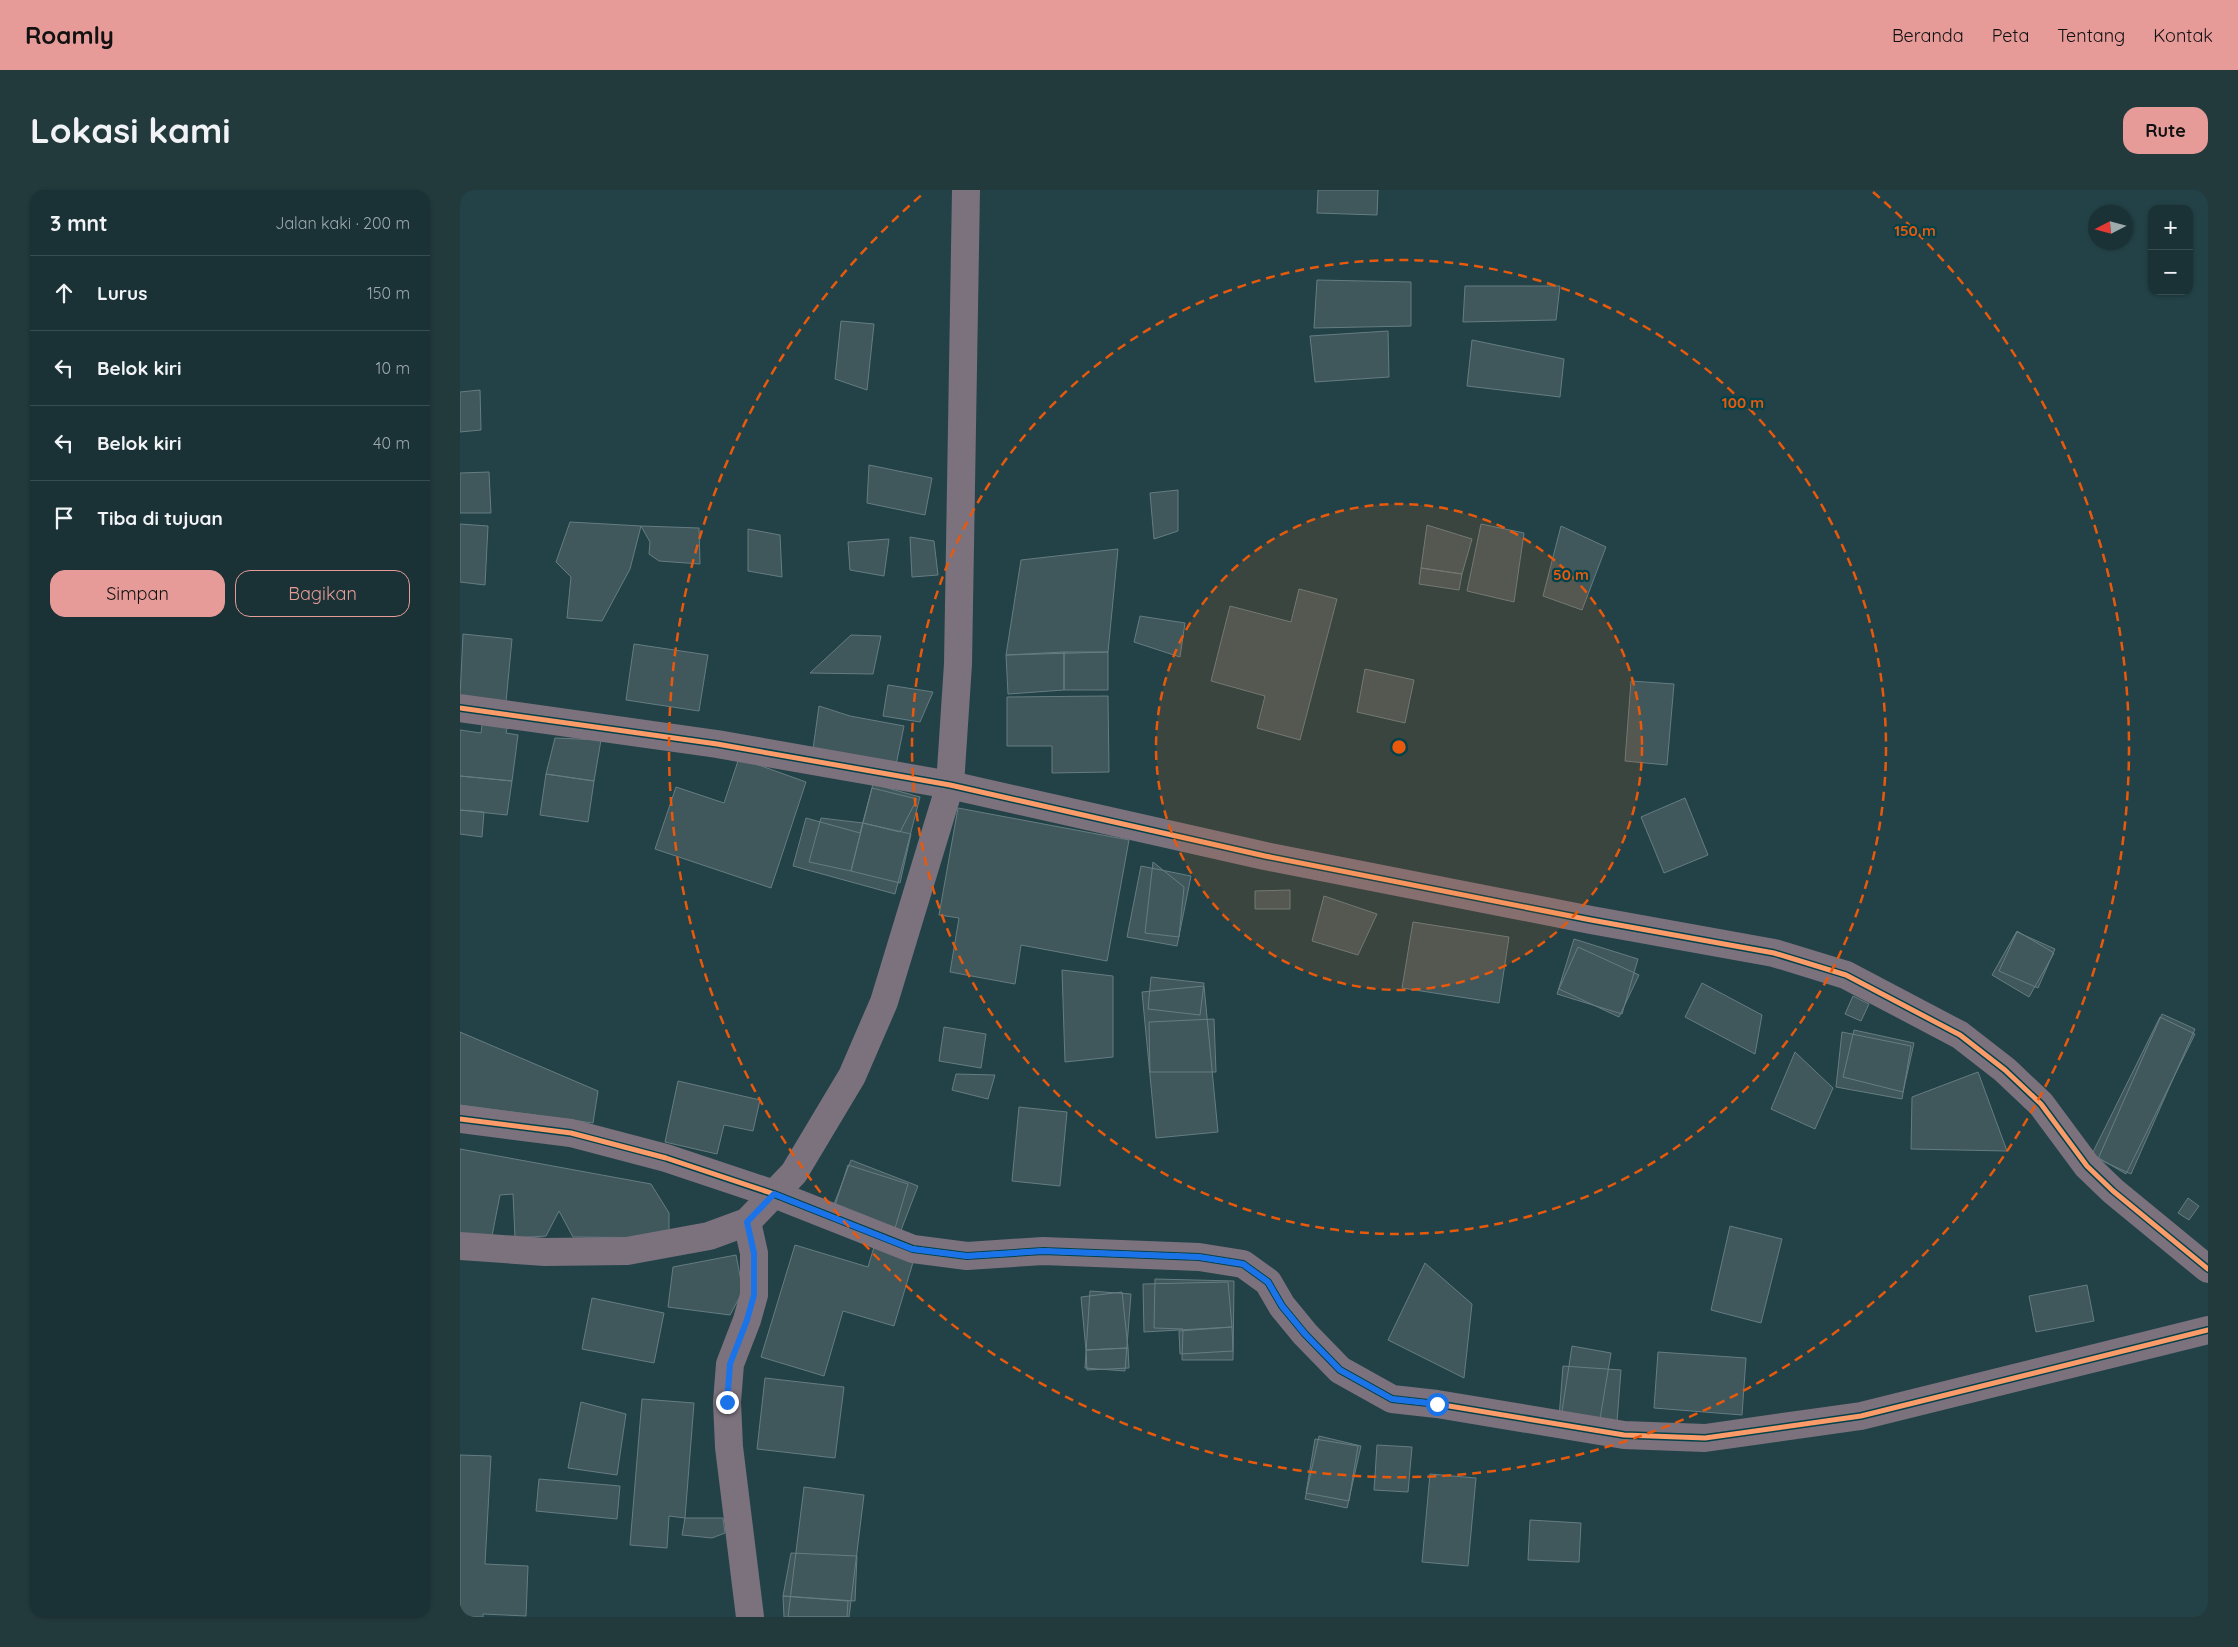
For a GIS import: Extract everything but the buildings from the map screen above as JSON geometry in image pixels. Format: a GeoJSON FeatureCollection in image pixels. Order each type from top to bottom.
{"type":"FeatureCollection","features":[{"type":"Feature","properties":{"kind":"street"},"geometry":{"type":"LineString","coordinates":[[460,1246],[545,1252],[627,1251],[709,1236],[747,1222],[794,1173],[852,1076],[884,1002],[950,785],[958,664],[966,190]]}},
{"type":"Feature","properties":{"kind":"street"},"geometry":{"type":"LineString","coordinates":[[460,708],[717,744],[950,785],[1256,854],[1363,876],[1774,953],[1846,975],[1960,1035],[2005,1070],[2041,1104],[2087,1166],[2113,1191],[2208,1269]]}},
{"type":"Feature","properties":{"kind":"street"},"geometry":{"type":"LineString","coordinates":[[460,1119],[571,1133],[666,1158],[774,1194],[912,1249],[967,1256],[1043,1251],[1199,1257],[1243,1264],[1268,1282],[1282,1306],[1305,1334],[1340,1370],[1392,1399],[1437,1404],[1624,1436],[1704,1438],[1861,1416],[2208,1330]]}},
{"type":"Feature","properties":{"kind":"street"},"geometry":{"type":"LineString","coordinates":[[747,1222],[754,1253],[754,1295],[747,1320],[730,1364],[727,1402],[729,1447],[750,1617]]}},
{"type":"Feature","properties":{"kind":"cycle path"},"geometry":{"type":"LineString","coordinates":[[460,708],[717,744],[950,785],[1265,856],[1591,920],[1774,953],[1846,975],[1960,1035],[2005,1070],[2041,1104],[2087,1166],[2113,1191],[2208,1269]]}},
{"type":"Feature","properties":{"kind":"cycle path"},"geometry":{"type":"LineString","coordinates":[[460,1119],[571,1133],[666,1158],[774,1194],[913,1249],[967,1256],[1043,1251],[1199,1257],[1243,1264],[1268,1282],[1282,1306],[1305,1334],[1340,1370],[1392,1399],[1437,1404],[1624,1435],[1705,1438],[1861,1416],[2208,1330]]}},
{"type":"Feature","properties":{"kind":"route"},"geometry":{"type":"LineString","coordinates":[[727,1402],[730,1364],[747,1320],[754,1295],[754,1253],[747,1222],[774,1194],[912,1249],[967,1256],[1043,1251],[1199,1257],[1243,1264],[1268,1282],[1282,1306],[1305,1334],[1340,1370],[1392,1399],[1437,1404]]}}]}
